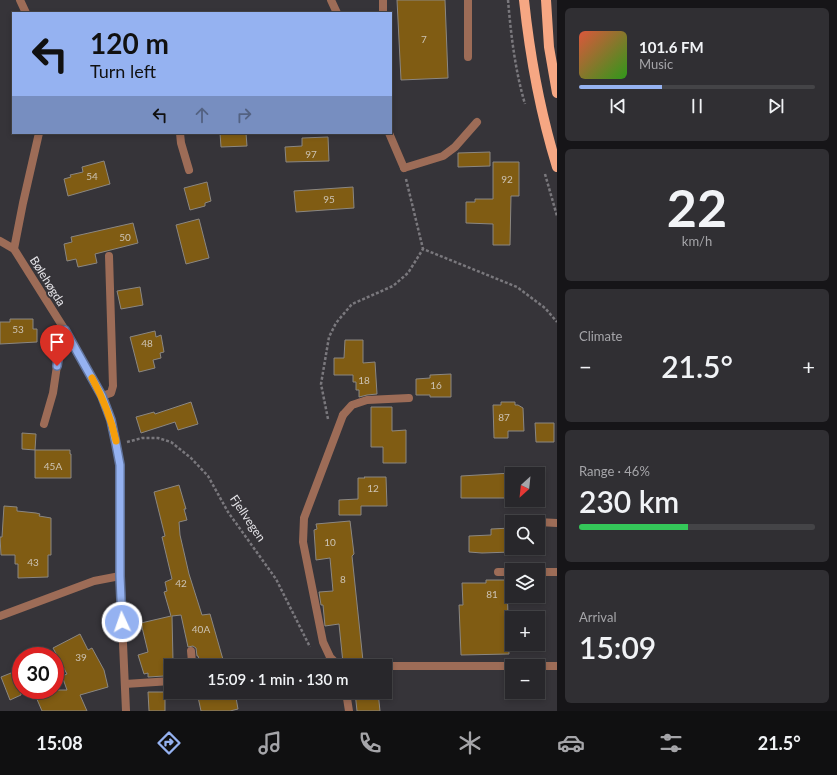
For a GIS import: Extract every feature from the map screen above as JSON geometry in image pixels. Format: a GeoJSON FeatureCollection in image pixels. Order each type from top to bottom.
{"type":"FeatureCollection","features":[{"type":"Feature","properties":{"kind":"main road"},"geometry":{"type":"LineString","coordinates":[[524,0],[529,47],[537,90],[546,133],[557,167]]}},
{"type":"Feature","properties":{"kind":"main road"},"geometry":{"type":"LineString","coordinates":[[546,0],[549,47],[557,92]]}},
{"type":"Feature","properties":{"kind":"street"},"geometry":{"type":"LineString","coordinates":[[20,0],[26,12]]}},
{"type":"Feature","properties":{"kind":"street"},"geometry":{"type":"LineString","coordinates":[[331,0],[337,12]]}},
{"type":"Feature","properties":{"kind":"street"},"geometry":{"type":"LineString","coordinates":[[383,0],[383,12]]}},
{"type":"Feature","properties":{"kind":"street"},"geometry":{"type":"LineString","coordinates":[[468,0],[468,57]]}},
{"type":"Feature","properties":{"kind":"street"},"geometry":{"type":"LineString","coordinates":[[389,134],[404,168],[443,156],[455,147],[477,122]]}},
{"type":"Feature","properties":{"kind":"street","name":"Bølehøgda"},"geometry":{"type":"LineString","coordinates":[[14,249],[23,203],[40,134]]}},
{"type":"Feature","properties":{"kind":"street"},"geometry":{"type":"LineString","coordinates":[[180,134],[181,143],[189,170]]}},
{"type":"Feature","properties":{"kind":"street","name":"Bølehøgda"},"geometry":{"type":"LineString","coordinates":[[0,241],[14,249],[65,330],[102,396],[111,420],[120,465],[120,576],[126,711]]}},
{"type":"Feature","properties":{"kind":"street"},"geometry":{"type":"LineString","coordinates":[[102,396],[111,393],[113,386],[109,256]]}},
{"type":"Feature","properties":{"kind":"street"},"geometry":{"type":"LineString","coordinates":[[44,424],[65,330]]}},
{"type":"Feature","properties":{"kind":"street"},"geometry":{"type":"LineString","coordinates":[[332,659],[323,642],[303,542],[304,518],[336,430],[343,415],[352,405],[366,400],[409,398]]}},
{"type":"Feature","properties":{"kind":"street"},"geometry":{"type":"LineString","coordinates":[[545,522],[557,523]]}},
{"type":"Feature","properties":{"kind":"street"},"geometry":{"type":"LineString","coordinates":[[498,572],[505,572]]}},
{"type":"Feature","properties":{"kind":"street"},"geometry":{"type":"LineString","coordinates":[[545,572],[557,572]]}},
{"type":"Feature","properties":{"kind":"street"},"geometry":{"type":"LineString","coordinates":[[0,616],[94,581],[120,576]]}},
{"type":"Feature","properties":{"kind":"street"},"geometry":{"type":"LineString","coordinates":[[191,651],[192,659]]}},
{"type":"Feature","properties":{"kind":"street"},"geometry":{"type":"LineString","coordinates":[[392,666],[505,666]]}},
{"type":"Feature","properties":{"kind":"street"},"geometry":{"type":"LineString","coordinates":[[545,666],[557,666]]}},
{"type":"Feature","properties":{"kind":"street"},"geometry":{"type":"LineString","coordinates":[[126,684],[164,681]]}},
{"type":"Feature","properties":{"kind":"street"},"geometry":{"type":"LineString","coordinates":[[347,699],[349,711]]}},
{"type":"Feature","properties":{"kind":"path"},"geometry":{"type":"LineString","coordinates":[[336,430],[328,420],[321,384],[329,337],[336,323],[352,304],[393,286],[408,273],[423,249],[404,168]]}},
{"type":"Feature","properties":{"kind":"path"},"geometry":{"type":"LineString","coordinates":[[423,249],[517,287],[545,308],[557,322]]}},
{"type":"Feature","properties":{"kind":"path","name":"Fjellvegen"},"geometry":{"type":"LineString","coordinates":[[116,444],[142,438],[158,438],[171,442],[191,458],[208,476],[228,512],[276,579],[312,651]]}},
{"type":"Feature","properties":{"kind":"building"},"geometry":{"type":"Polygon","coordinates":[[[397,0],[445,0],[448,78],[401,80],[397,0]]]}},
{"type":"Feature","properties":{"kind":"building"},"geometry":{"type":"Polygon","coordinates":[[[220,134],[246,134],[247,146],[221,147],[220,134]]]}},
{"type":"Feature","properties":{"kind":"building"},"geometry":{"type":"Polygon","coordinates":[[[328,137],[329,161],[286,162],[285,147],[302,146],[302,138],[328,137]]]}},
{"type":"Feature","properties":{"kind":"building"},"geometry":{"type":"Polygon","coordinates":[[[490,152],[490,166],[458,167],[458,153],[490,152]]]}},
{"type":"Feature","properties":{"kind":"building"},"geometry":{"type":"Polygon","coordinates":[[[104,161],[110,184],[68,196],[64,179],[71,177],[70,175],[83,172],[82,167],[104,161]]]}},
{"type":"Feature","properties":{"kind":"building"},"geometry":{"type":"Polygon","coordinates":[[[493,162],[519,162],[519,196],[511,196],[510,245],[493,245],[493,224],[466,223],[466,202],[475,202],[475,199],[493,199],[493,162]]]}},
{"type":"Feature","properties":{"kind":"building"},"geometry":{"type":"Polygon","coordinates":[[[207,182],[211,201],[205,203],[205,206],[190,210],[184,188],[207,182]]]}},
{"type":"Feature","properties":{"kind":"building"},"geometry":{"type":"Polygon","coordinates":[[[353,187],[354,208],[296,212],[294,191],[353,187]]]}},
{"type":"Feature","properties":{"kind":"building"},"geometry":{"type":"Polygon","coordinates":[[[199,219],[209,258],[186,264],[176,225],[199,219]]]}},
{"type":"Feature","properties":{"kind":"building"},"geometry":{"type":"Polygon","coordinates":[[[133,223],[138,243],[95,254],[97,263],[78,267],[76,259],[67,261],[64,244],[72,242],[71,237],[133,223]]]}},
{"type":"Feature","properties":{"kind":"building"},"geometry":{"type":"Polygon","coordinates":[[[140,287],[143,305],[121,309],[117,291],[140,287]]]}},
{"type":"Feature","properties":{"kind":"building"},"geometry":{"type":"Polygon","coordinates":[[[10,319],[33,319],[33,329],[37,329],[37,342],[0,344],[0,322],[10,322],[10,319]]]}},
{"type":"Feature","properties":{"kind":"building"},"geometry":{"type":"Polygon","coordinates":[[[155,331],[156,337],[161,335],[164,352],[160,353],[161,358],[153,360],[155,368],[139,372],[130,337],[155,331]]]}},
{"type":"Feature","properties":{"kind":"building"},"geometry":{"type":"Polygon","coordinates":[[[345,340],[363,340],[363,363],[375,362],[377,394],[359,397],[359,390],[356,390],[356,382],[353,382],[353,375],[334,375],[334,358],[344,358],[345,340]]]}},
{"type":"Feature","properties":{"kind":"building"},"geometry":{"type":"Polygon","coordinates":[[[451,374],[451,397],[416,395],[416,379],[430,378],[430,375],[451,374]]]}},
{"type":"Feature","properties":{"kind":"building"},"geometry":{"type":"Polygon","coordinates":[[[191,402],[198,424],[178,430],[175,422],[141,433],[136,417],[154,412],[155,414],[191,402]]]}},
{"type":"Feature","properties":{"kind":"building"},"geometry":{"type":"Polygon","coordinates":[[[501,402],[515,402],[515,405],[523,408],[524,431],[508,431],[508,438],[494,438],[493,405],[501,405],[501,402]]]}},
{"type":"Feature","properties":{"kind":"building"},"geometry":{"type":"Polygon","coordinates":[[[371,407],[392,407],[392,431],[406,430],[406,463],[383,463],[383,447],[371,447],[371,407]]]}},
{"type":"Feature","properties":{"kind":"building"},"geometry":{"type":"Polygon","coordinates":[[[535,423],[554,423],[554,442],[536,442],[535,423]]]}},
{"type":"Feature","properties":{"kind":"building"},"geometry":{"type":"Polygon","coordinates":[[[22,433],[36,434],[35,450],[22,449],[22,433]]]}},
{"type":"Feature","properties":{"kind":"building"},"geometry":{"type":"Polygon","coordinates":[[[35,450],[70,450],[71,478],[35,478],[35,450]]]}},
{"type":"Feature","properties":{"kind":"building"},"geometry":{"type":"Polygon","coordinates":[[[505,473],[505,498],[461,498],[461,476],[505,473]]]}},
{"type":"Feature","properties":{"kind":"building"},"geometry":{"type":"Polygon","coordinates":[[[364,477],[386,477],[387,506],[361,506],[361,515],[339,515],[339,500],[358,499],[358,478],[365,478],[364,477]]]}},
{"type":"Feature","properties":{"kind":"building"},"geometry":{"type":"Polygon","coordinates":[[[179,485],[186,509],[184,509],[187,520],[179,522],[180,535],[189,574],[202,615],[210,614],[223,659],[199,659],[196,648],[193,646],[188,647],[181,615],[172,616],[173,659],[164,659],[164,676],[148,677],[148,673],[144,674],[138,655],[148,652],[141,623],[171,616],[164,592],[167,591],[165,582],[172,579],[162,537],[165,536],[154,492],[179,485]]]}},
{"type":"Feature","properties":{"kind":"building"},"geometry":{"type":"Polygon","coordinates":[[[4,506],[17,507],[17,511],[36,513],[40,514],[39,516],[51,518],[51,555],[48,555],[48,577],[18,578],[18,564],[15,564],[15,555],[1,555],[0,537],[2,537],[4,506]]]}},
{"type":"Feature","properties":{"kind":"building"},"geometry":{"type":"Polygon","coordinates":[[[350,521],[354,554],[352,556],[363,659],[343,659],[339,624],[325,626],[323,605],[321,605],[319,592],[333,591],[330,558],[316,560],[314,530],[317,529],[316,524],[350,521]]]}},
{"type":"Feature","properties":{"kind":"building"},"geometry":{"type":"Polygon","coordinates":[[[505,528],[505,552],[469,552],[469,536],[491,535],[491,529],[505,528]]]}},
{"type":"Feature","properties":{"kind":"building"},"geometry":{"type":"Polygon","coordinates":[[[486,580],[505,580],[505,603],[508,603],[508,611],[505,611],[505,651],[509,651],[509,654],[461,655],[459,605],[463,605],[462,583],[486,583],[486,580]]]}},
{"type":"Feature","properties":{"kind":"building"},"geometry":{"type":"Polygon","coordinates":[[[80,634],[88,650],[92,648],[104,670],[108,687],[80,695],[87,711],[42,711],[37,699],[64,699],[64,690],[67,690],[64,682],[64,675],[67,674],[64,668],[64,647],[55,647],[80,634]]]}},
{"type":"Feature","properties":{"kind":"building"},"geometry":{"type":"Polygon","coordinates":[[[12,673],[12,699],[10,700],[1,677],[12,673]]]}},
{"type":"Feature","properties":{"kind":"building"},"geometry":{"type":"Polygon","coordinates":[[[148,692],[164,692],[165,711],[149,711],[148,692]]]}},
{"type":"Feature","properties":{"kind":"building"},"geometry":{"type":"Polygon","coordinates":[[[198,699],[236,699],[238,709],[230,711],[201,711],[198,699]]]}},
{"type":"Feature","properties":{"kind":"building"},"geometry":{"type":"Polygon","coordinates":[[[356,699],[379,699],[380,711],[357,711],[356,699]]]}},
{"type":"Feature","properties":{"kind":"slow traffic"},"geometry":{"type":"LineString","coordinates":[[92,378],[102,396],[111,420],[116,441]]}},
{"type":"Feature","properties":{"kind":"route"},"geometry":{"type":"LineString","coordinates":[[57,366],[65,330],[102,396],[111,420],[120,465],[120,576],[122,622]]}}]}
